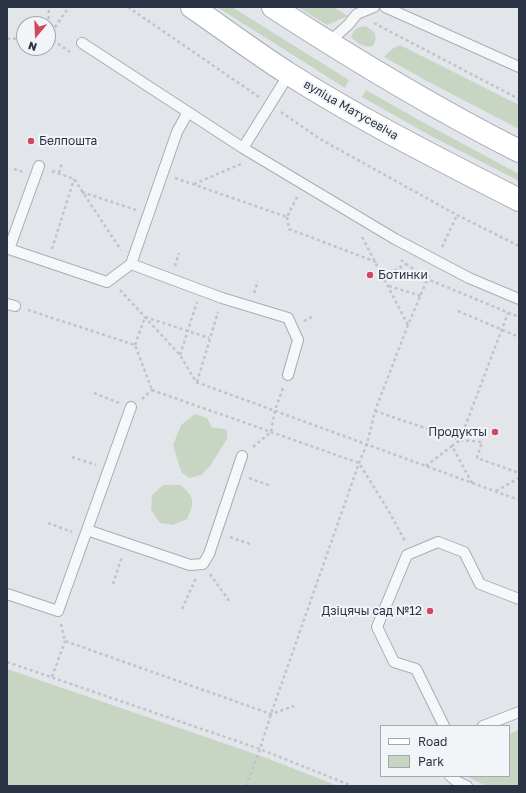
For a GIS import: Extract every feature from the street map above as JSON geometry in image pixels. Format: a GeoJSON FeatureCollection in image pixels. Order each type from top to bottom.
{"type":"FeatureCollection","features":[{"type":"Feature","properties":{"kind":"main road","name":"вуліца Матусевіча"},"geometry":{"type":"LineString","coordinates":[[192,7],[289,74],[407,143],[519,200]]}},
{"type":"Feature","properties":{"kind":"main road"},"geometry":{"type":"LineString","coordinates":[[273,7],[328,43],[434,106],[519,151]]}},
{"type":"Feature","properties":{"kind":"lane"},"geometry":{"type":"LineString","coordinates":[[328,43],[348,25],[357,14],[374,7]]}},
{"type":"Feature","properties":{"kind":"lane"},"geometry":{"type":"LineString","coordinates":[[384,7],[519,67]]}},
{"type":"Feature","properties":{"kind":"lane"},"geometry":{"type":"LineString","coordinates":[[82,43],[243,148],[395,239],[469,278],[519,299]]}},
{"type":"Feature","properties":{"kind":"lane"},"geometry":{"type":"LineString","coordinates":[[243,148],[289,74]]}},
{"type":"Feature","properties":{"kind":"lane"},"geometry":{"type":"LineString","coordinates":[[39,166],[9,249],[107,282],[131,264],[176,132],[188,112]]}},
{"type":"Feature","properties":{"kind":"lane"},"geometry":{"type":"LineString","coordinates":[[131,264],[222,298],[288,318],[298,340],[288,375]]}},
{"type":"Feature","properties":{"kind":"lane"},"geometry":{"type":"LineString","coordinates":[[7,594],[58,611],[131,408]]}},
{"type":"Feature","properties":{"kind":"lane"},"geometry":{"type":"LineString","coordinates":[[86,533],[127,543],[190,565],[203,564],[209,554],[242,456]]}},
{"type":"Feature","properties":{"kind":"lane"},"geometry":{"type":"LineString","coordinates":[[444,725],[416,669],[394,662],[377,627],[407,555],[438,542],[464,552],[480,584],[519,599]]}},
{"type":"Feature","properties":{"kind":"lane"},"geometry":{"type":"LineString","coordinates":[[486,725],[519,712]]}},
{"type":"Feature","properties":{"kind":"lane"},"geometry":{"type":"LineString","coordinates":[[451,777],[467,786]]}},
{"type":"Feature","properties":{"kind":"path"},"geometry":{"type":"LineString","coordinates":[[56,26],[69,7]]}},
{"type":"Feature","properties":{"kind":"path"},"geometry":{"type":"LineString","coordinates":[[128,7],[320,139],[457,215],[519,246]]}},
{"type":"Feature","properties":{"kind":"path"},"geometry":{"type":"LineString","coordinates":[[357,14],[519,99]]}},
{"type":"Feature","properties":{"kind":"path"},"geometry":{"type":"LineString","coordinates":[[194,184],[243,162]]}},
{"type":"Feature","properties":{"kind":"path"},"geometry":{"type":"LineString","coordinates":[[59,173],[62,163]]}},
{"type":"Feature","properties":{"kind":"path"},"geometry":{"type":"LineString","coordinates":[[39,166],[74,179],[131,264]]}},
{"type":"Feature","properties":{"kind":"path"},"geometry":{"type":"LineString","coordinates":[[162,174],[287,216]]}},
{"type":"Feature","properties":{"kind":"path"},"geometry":{"type":"LineString","coordinates":[[47,262],[74,179]]}},
{"type":"Feature","properties":{"kind":"path"},"geometry":{"type":"LineString","coordinates":[[82,192],[148,214]]}},
{"type":"Feature","properties":{"kind":"path"},"geometry":{"type":"LineString","coordinates":[[298,196],[287,216],[289,229],[376,262]]}},
{"type":"Feature","properties":{"kind":"path"},"geometry":{"type":"LineString","coordinates":[[246,786],[359,463],[367,444],[375,411],[427,279],[457,215]]}},
{"type":"Feature","properties":{"kind":"path"},"geometry":{"type":"LineString","coordinates":[[362,236],[408,325]]}},
{"type":"Feature","properties":{"kind":"path"},"geometry":{"type":"LineString","coordinates":[[384,277],[406,264]]}},
{"type":"Feature","properties":{"kind":"path"},"geometry":{"type":"LineString","coordinates":[[111,280],[180,355],[196,382],[367,444],[425,467],[519,500]]}},
{"type":"Feature","properties":{"kind":"path"},"geometry":{"type":"LineString","coordinates":[[389,286],[421,296]]}},
{"type":"Feature","properties":{"kind":"path"},"geometry":{"type":"LineString","coordinates":[[180,355],[201,290]]}},
{"type":"Feature","properties":{"kind":"path"},"geometry":{"type":"LineString","coordinates":[[464,295],[519,317]]}},
{"type":"Feature","properties":{"kind":"path"},"geometry":{"type":"LineString","coordinates":[[196,382],[222,298]]}},
{"type":"Feature","properties":{"kind":"path"},"geometry":{"type":"LineString","coordinates":[[11,305],[135,345]]}},
{"type":"Feature","properties":{"kind":"path"},"geometry":{"type":"LineString","coordinates":[[458,311],[519,338]]}},
{"type":"Feature","properties":{"kind":"path"},"geometry":{"type":"LineString","coordinates":[[425,467],[460,440],[508,313]]}},
{"type":"Feature","properties":{"kind":"path"},"geometry":{"type":"LineString","coordinates":[[145,316],[209,338]]}},
{"type":"Feature","properties":{"kind":"path"},"geometry":{"type":"LineString","coordinates":[[145,316],[135,345],[152,390],[359,463],[412,553]]}},
{"type":"Feature","properties":{"kind":"path"},"geometry":{"type":"LineString","coordinates":[[242,456],[271,432],[275,410],[288,375]]}},
{"type":"Feature","properties":{"kind":"path"},"geometry":{"type":"LineString","coordinates":[[94,393],[131,408]]}},
{"type":"Feature","properties":{"kind":"path"},"geometry":{"type":"LineString","coordinates":[[375,411],[460,440],[482,442],[477,458],[519,473]]}},
{"type":"Feature","properties":{"kind":"path"},"geometry":{"type":"LineString","coordinates":[[452,446],[472,483]]}},
{"type":"Feature","properties":{"kind":"path"},"geometry":{"type":"LineString","coordinates":[[72,457],[109,469]]}},
{"type":"Feature","properties":{"kind":"path"},"geometry":{"type":"LineString","coordinates":[[236,474],[271,486]]}},
{"type":"Feature","properties":{"kind":"path"},"geometry":{"type":"LineString","coordinates":[[496,491],[519,478]]}},
{"type":"Feature","properties":{"kind":"path"},"geometry":{"type":"LineString","coordinates":[[48,523],[86,533]]}},
{"type":"Feature","properties":{"kind":"path"},"geometry":{"type":"LineString","coordinates":[[216,532],[250,544]]}},
{"type":"Feature","properties":{"kind":"path"},"geometry":{"type":"LineString","coordinates":[[112,584],[127,543]]}},
{"type":"Feature","properties":{"kind":"path"},"geometry":{"type":"LineString","coordinates":[[182,609],[203,564],[230,602]]}},
{"type":"Feature","properties":{"kind":"path"},"geometry":{"type":"LineString","coordinates":[[52,678],[65,641],[58,611]]}},
{"type":"Feature","properties":{"kind":"path"},"geometry":{"type":"LineString","coordinates":[[65,641],[271,714],[294,706]]}},
{"type":"Feature","properties":{"kind":"path"},"geometry":{"type":"LineString","coordinates":[[7,662],[260,749],[352,786]]}},
{"type":"Feature","properties":{"kind":"green space"},"geometry":{"type":"Polygon","coordinates":[[[217,7],[232,7],[349,80],[345,88],[217,7]]]}},
{"type":"Feature","properties":{"kind":"green space"},"geometry":{"type":"Polygon","coordinates":[[[298,7],[333,7],[348,16],[327,25],[298,7]]]}},
{"type":"Feature","properties":{"kind":"green space"},"geometry":{"type":"Polygon","coordinates":[[[366,26],[374,32],[376,38],[373,46],[361,44],[351,37],[356,29],[366,26]]]}},
{"type":"Feature","properties":{"kind":"green space"},"geometry":{"type":"Polygon","coordinates":[[[400,45],[519,105],[519,129],[384,57],[392,49],[400,45]]]}},
{"type":"Feature","properties":{"kind":"green space"},"geometry":{"type":"Polygon","coordinates":[[[366,90],[519,174],[519,181],[431,136],[362,97],[366,90]]]}},
{"type":"Feature","properties":{"kind":"green space"},"geometry":{"type":"Polygon","coordinates":[[[195,414],[207,418],[212,428],[227,430],[227,439],[210,466],[201,475],[190,478],[182,473],[173,445],[181,425],[195,414]]]}},
{"type":"Feature","properties":{"kind":"green space"},"geometry":{"type":"Polygon","coordinates":[[[163,485],[181,485],[189,494],[192,504],[187,519],[173,525],[160,523],[151,510],[152,495],[163,485]]]}},
{"type":"Feature","properties":{"kind":"green space"},"geometry":{"type":"Polygon","coordinates":[[[7,669],[264,757],[338,786],[7,786],[7,669]]]}},
{"type":"Feature","properties":{"kind":"green space"},"geometry":{"type":"Polygon","coordinates":[[[519,730],[519,786],[486,786],[468,777],[510,777],[510,734],[519,730]]]}},
{"type":"Feature","properties":{"kind":"place","name":"Белпошта"},"geometry":{"type":"Point","coordinates":[31,141]}},
{"type":"Feature","properties":{"kind":"place","name":"Ботинки"},"geometry":{"type":"Point","coordinates":[370,275]}},
{"type":"Feature","properties":{"kind":"place","name":"Продукты"},"geometry":{"type":"Point","coordinates":[495,432]}},
{"type":"Feature","properties":{"kind":"place","name":"Дзіцячы сад №12"},"geometry":{"type":"Point","coordinates":[430,611]}}]}
